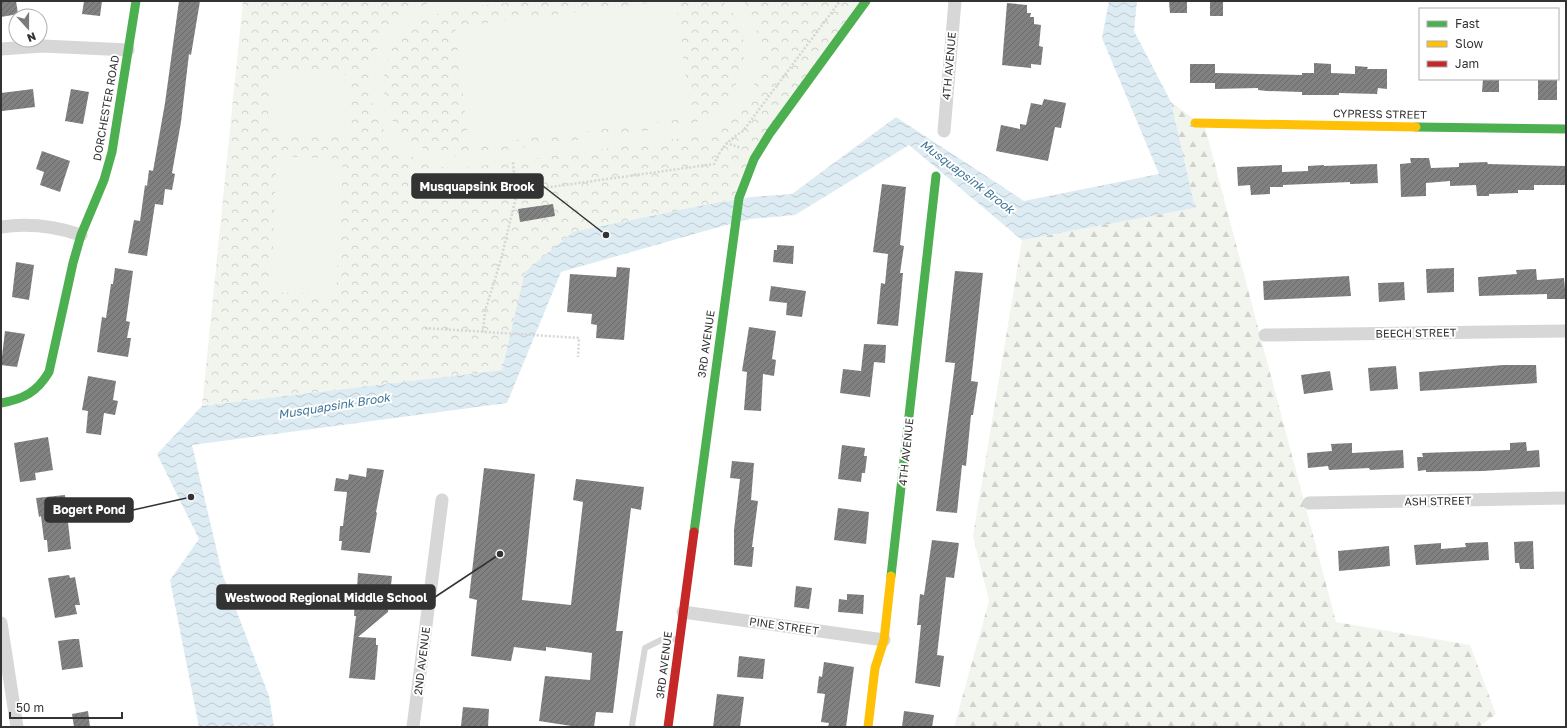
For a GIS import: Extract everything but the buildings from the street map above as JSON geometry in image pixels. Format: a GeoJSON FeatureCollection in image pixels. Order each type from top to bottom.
{"type":"FeatureCollection","features":[{"type":"Feature","properties":{"kind":"street","name":"DORCHESTER ROAD"},"geometry":{"type":"LineString","coordinates":[[1,403],[20,400],[30,395],[42,385],[49,372],[73,263],[81,235],[104,180],[112,152],[136,1]]}},
{"type":"Feature","properties":{"kind":"street","name":"3RD AVENUE"},"geometry":{"type":"LineString","coordinates":[[668,727],[739,198],[754,159],[770,133],[866,1]]}},
{"type":"Feature","properties":{"kind":"street","name":"4TH AVENUE"},"geometry":{"type":"LineString","coordinates":[[944,131],[955,1]]}},
{"type":"Feature","properties":{"kind":"street"},"geometry":{"type":"LineString","coordinates":[[1,49],[43,46],[128,50]]}},
{"type":"Feature","properties":{"kind":"street","name":"CYPRESS STREET"},"geometry":{"type":"LineString","coordinates":[[1194,123],[1566,129]]}},
{"type":"Feature","properties":{"kind":"street","name":"4TH AVENUE"},"geometry":{"type":"LineString","coordinates":[[868,727],[875,668],[884,640],[936,176]]}},
{"type":"Feature","properties":{"kind":"street"},"geometry":{"type":"LineString","coordinates":[[1,228],[17,225],[38,225],[59,228],[81,235]]}},
{"type":"Feature","properties":{"kind":"street","name":"BEECH STREET"},"geometry":{"type":"LineString","coordinates":[[1266,336],[1566,331]]}},
{"type":"Feature","properties":{"kind":"street","name":"ASH STREET"},"geometry":{"type":"LineString","coordinates":[[1309,503],[1566,498]]}},
{"type":"Feature","properties":{"kind":"street","name":"2ND AVENUE"},"geometry":{"type":"LineString","coordinates":[[413,727],[442,500]]}},
{"type":"Feature","properties":{"kind":"street","name":"PINE STREET"},"geometry":{"type":"LineString","coordinates":[[683,612],[884,640]]}},
{"type":"Feature","properties":{"kind":"street"},"geometry":{"type":"LineString","coordinates":[[1,623],[17,727]]}},
{"type":"Feature","properties":{"kind":"lane"},"geometry":{"type":"LineString","coordinates":[[633,727],[632,725],[645,648],[661,640],[679,639]]}},
{"type":"Feature","properties":{"kind":"path"},"geometry":{"type":"LineString","coordinates":[[516,192],[714,164],[722,148],[729,140],[743,132],[840,1]]}},
{"type":"Feature","properties":{"kind":"path"},"geometry":{"type":"LineString","coordinates":[[483,332],[485,311],[500,263],[516,192],[513,162]]}},
{"type":"Feature","properties":{"kind":"path"},"geometry":{"type":"LineString","coordinates":[[425,328],[579,338],[578,357]]}},
{"type":"Feature","properties":{"kind":"green space"},"geometry":{"type":"Polygon","coordinates":[[[243,1],[866,1],[770,133],[739,198],[703,206],[526,272],[502,370],[202,406],[243,1]]]}},
{"type":"Feature","properties":{"kind":"green space"},"geometry":{"type":"Polygon","coordinates":[[[433,1],[526,1],[468,7],[439,13],[414,24],[394,45],[388,59],[384,88],[390,116],[398,129],[410,141],[426,150],[443,155],[460,156],[687,125],[706,118],[721,106],[733,90],[741,72],[744,53],[742,34],[735,16],[722,1],[744,1],[754,21],[759,41],[760,60],[756,78],[749,95],[738,111],[722,124],[703,135],[473,167],[451,168],[437,166],[416,159],[401,150],[389,138],[380,123],[374,108],[370,91],[370,74],[374,57],[381,42],[391,29],[404,17],[433,1]]]}},
{"type":"Feature","properties":{"kind":"green space"},"geometry":{"type":"Polygon","coordinates":[[[665,1],[676,1],[691,118],[469,146],[455,27],[665,1]]]}},
{"type":"Feature","properties":{"kind":"green space"},"geometry":{"type":"Polygon","coordinates":[[[269,74],[351,75],[349,136],[268,134],[269,74]]]}},
{"type":"Feature","properties":{"kind":"green space"},"geometry":{"type":"Polygon","coordinates":[[[1171,102],[1205,127],[1336,622],[1470,645],[1496,714],[1479,727],[954,727],[989,601],[973,536],[1022,240],[1195,208],[1171,102]]]}},
{"type":"Feature","properties":{"kind":"green space"},"geometry":{"type":"Polygon","coordinates":[[[277,156],[343,159],[336,295],[271,292],[277,156]]]}},
{"type":"Feature","properties":{"kind":"water"},"geometry":{"type":"Polygon","coordinates":[[[1109,1],[1137,1],[1134,31],[1171,102],[1195,208],[1022,240],[909,145],[795,215],[750,219],[561,272],[507,403],[192,445],[222,573],[269,696],[274,727],[199,727],[170,580],[199,539],[157,454],[202,406],[502,370],[525,272],[573,232],[720,202],[752,197],[792,194],[896,117],[1024,201],[1159,174],[1102,38],[1109,1]]]}},
{"type":"Feature","properties":{"kind":"traffic: fast"},"geometry":{"type":"LineString","coordinates":[[1,403],[29,394],[40,385],[49,372],[73,263],[81,235],[104,180],[112,152],[136,1]]}},
{"type":"Feature","properties":{"kind":"traffic: fast"},"geometry":{"type":"LineString","coordinates":[[694,532],[739,198],[754,159],[770,133],[866,1]]}},
{"type":"Feature","properties":{"kind":"traffic: fast"},"geometry":{"type":"LineString","coordinates":[[1416,127],[1566,129]]}},
{"type":"Feature","properties":{"kind":"traffic: fast"},"geometry":{"type":"LineString","coordinates":[[891,576],[936,176]]}},
{"type":"Feature","properties":{"kind":"traffic: slow"},"geometry":{"type":"LineString","coordinates":[[1195,123],[1416,127]]}},
{"type":"Feature","properties":{"kind":"traffic: slow"},"geometry":{"type":"LineString","coordinates":[[868,727],[875,668],[884,640],[891,576]]}},
{"type":"Feature","properties":{"kind":"traffic: jam"},"geometry":{"type":"LineString","coordinates":[[668,727],[694,532]]}},
{"type":"Feature","properties":{"kind":"place","name":"Musquapsink Brook"},"geometry":{"type":"Point","coordinates":[606,235]}},
{"type":"Feature","properties":{"kind":"place","name":"Bogert Pond"},"geometry":{"type":"Point","coordinates":[191,497]}},
{"type":"Feature","properties":{"kind":"place","name":"Westwood Regional Middle School"},"geometry":{"type":"Point","coordinates":[500,554]}}]}
